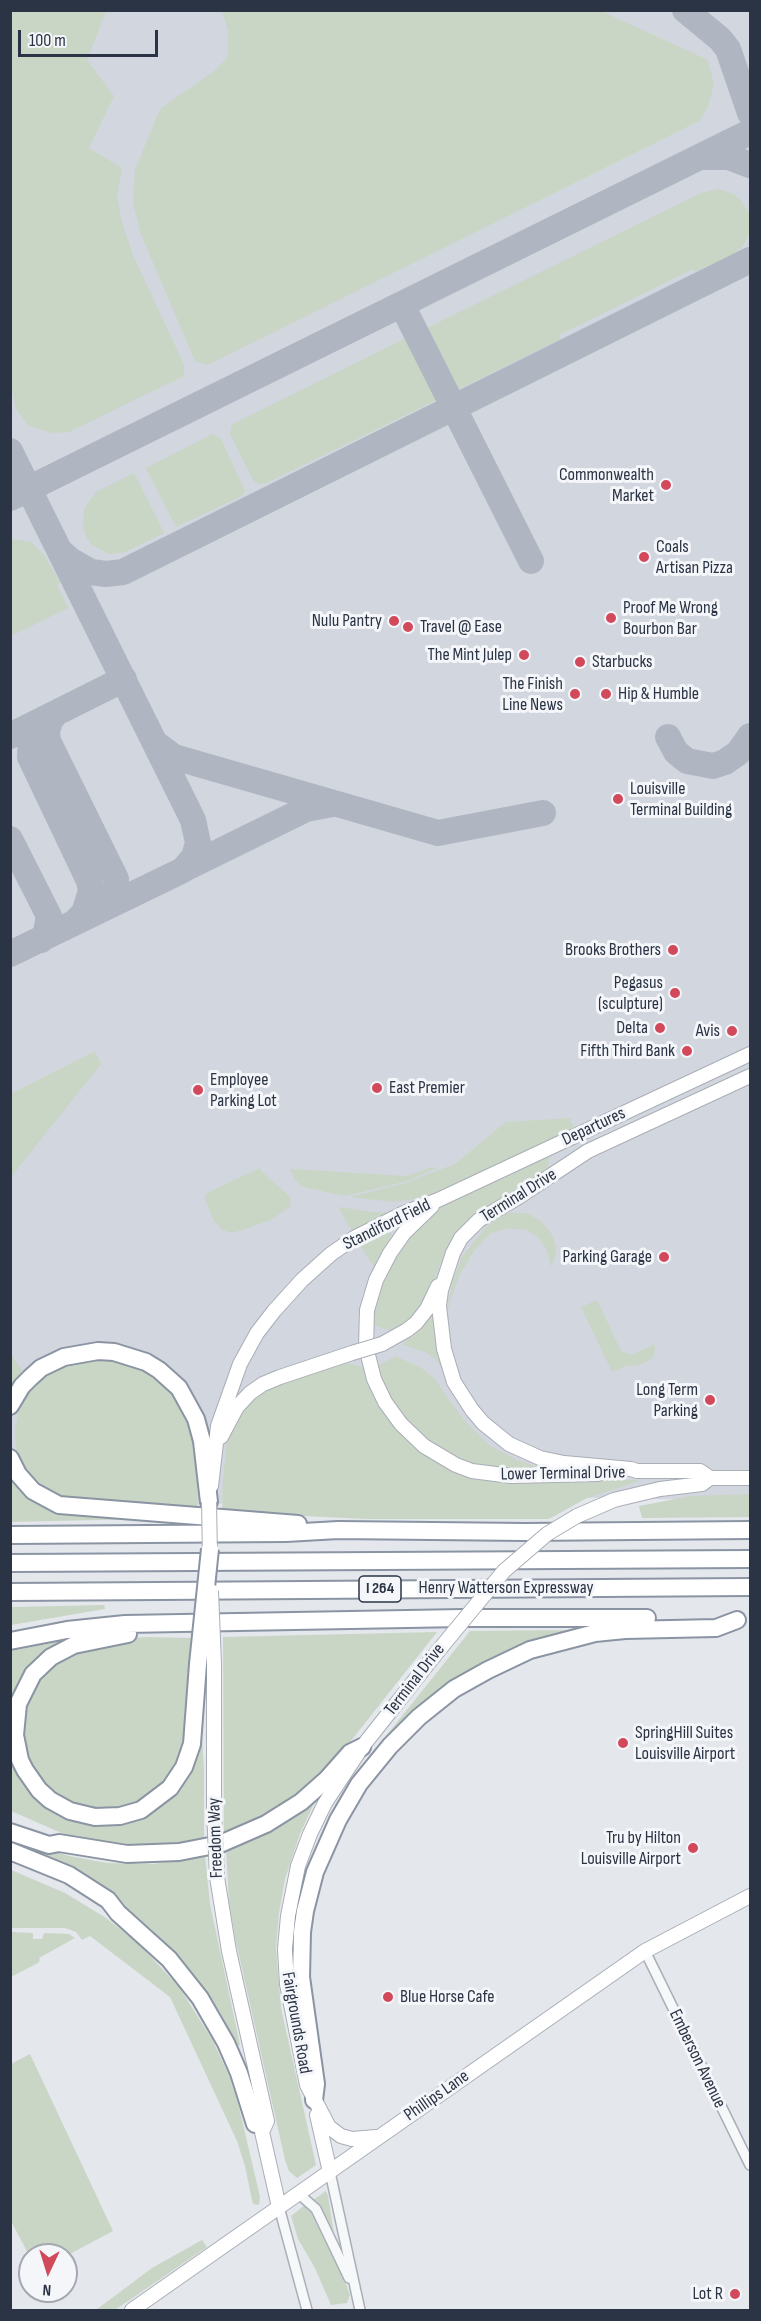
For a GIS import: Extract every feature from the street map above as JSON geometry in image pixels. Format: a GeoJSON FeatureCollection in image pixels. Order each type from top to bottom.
{"type":"FeatureCollection","features":[{"type":"Feature","properties":{"kind":"highway"},"geometry":{"type":"LineString","coordinates":[[10,1406],[30,1378],[41,1368],[64,1357],[98,1351],[114,1352],[146,1362],[179,1388],[196,1419],[202,1441],[209,1502]]}},
{"type":"Feature","properties":{"kind":"highway"},"geometry":{"type":"LineString","coordinates":[[10,1458],[18,1474],[33,1491],[50,1502],[68,1507],[286,1522],[338,1530]]}},
{"type":"Feature","properties":{"kind":"highway"},"geometry":{"type":"LineString","coordinates":[[10,1535],[286,1533],[338,1530],[502,1532],[750,1530]]}},
{"type":"Feature","properties":{"kind":"highway"},"geometry":{"type":"LineString","coordinates":[[205,1623],[184,1630],[106,1637],[75,1645],[51,1657],[41,1665],[28,1682],[15,1714],[17,1747],[25,1770],[39,1790],[50,1800],[82,1815],[120,1816],[152,1804],[174,1783],[189,1754],[206,1664],[210,1549]]}},
{"type":"Feature","properties":{"kind":"highway","name":"Henry Watterson Expressway"},"geometry":{"type":"LineString","coordinates":[[10,1563],[750,1559]]}},
{"type":"Feature","properties":{"kind":"highway","name":"Henry Watterson Expressway"},"geometry":{"type":"LineString","coordinates":[[10,1592],[750,1587]]}},
{"type":"Feature","properties":{"kind":"highway"},"geometry":{"type":"LineString","coordinates":[[10,1641],[125,1624],[463,1618],[716,1618],[743,1620]]}},
{"type":"Feature","properties":{"kind":"highway"},"geometry":{"type":"LineString","coordinates":[[10,1630],[90,1619],[168,1623]]}},
{"type":"Feature","properties":{"kind":"highway"},"geometry":{"type":"LineString","coordinates":[[314,2100],[316,2084],[301,1977],[305,1911],[315,1872],[333,1829],[359,1784],[390,1746],[419,1717],[454,1689],[530,1650],[595,1633],[716,1628],[743,1620]]}},
{"type":"Feature","properties":{"kind":"highway"},"geometry":{"type":"LineString","coordinates":[[10,1832],[49,1845],[59,1843],[111,1852],[145,1854],[179,1852],[220,1844],[266,1824],[301,1802],[327,1779],[350,1753],[362,1747]]}},
{"type":"Feature","properties":{"kind":"highway"},"geometry":{"type":"LineString","coordinates":[[10,1819],[52,1837],[59,1843]]}},
{"type":"Feature","properties":{"kind":"highway"},"geometry":{"type":"LineString","coordinates":[[10,1851],[69,1875],[108,1900],[118,1913],[169,1959],[209,2012],[226,2043],[240,2073],[258,2128]]}},
{"type":"Feature","properties":{"kind":"highway"},"geometry":{"type":"LineString","coordinates":[[10,1861],[55,1880],[118,1913]]}},
{"type":"Feature","properties":{"kind":"main road","name":"Departures"},"geometry":{"type":"LineString","coordinates":[[438,1200],[750,1054]]}},
{"type":"Feature","properties":{"kind":"main road","name":"Terminal Drive"},"geometry":{"type":"LineString","coordinates":[[750,1076],[588,1151],[479,1220],[461,1238],[445,1271],[440,1306],[444,1349],[454,1382],[483,1423],[509,1444],[540,1458],[564,1463],[631,1468],[637,1472],[700,1471],[710,1478],[750,1478]]}},
{"type":"Feature","properties":{"kind":"main road","name":"Standiford Field"},"geometry":{"type":"LineString","coordinates":[[214,1461],[214,1442],[218,1426],[240,1364],[257,1333],[290,1292],[318,1264],[351,1240],[438,1200]]}},
{"type":"Feature","properties":{"kind":"main road","name":"Lower Terminal Drive"},"geometry":{"type":"LineString","coordinates":[[438,1200],[394,1246],[376,1280],[367,1310],[366,1344],[369,1358],[374,1379],[391,1412],[401,1425],[424,1446],[456,1465],[478,1473],[511,1476],[631,1474],[637,1472]]}},
{"type":"Feature","properties":{"kind":"main road"},"geometry":{"type":"LineString","coordinates":[[210,1549],[209,1502],[214,1461],[224,1430],[237,1407],[250,1393],[279,1377],[382,1344],[407,1330],[427,1309],[445,1271]]}},
{"type":"Feature","properties":{"kind":"main road","name":"Terminal Drive"},"geometry":{"type":"LineString","coordinates":[[362,1747],[504,1571],[547,1534],[577,1516],[631,1495],[702,1484],[710,1478]]}},
{"type":"Feature","properties":{"kind":"main road","name":"Freedom Way"},"geometry":{"type":"LineString","coordinates":[[206,1664],[217,1877],[229,1951],[267,2121],[258,2128],[279,2207]]}},
{"type":"Feature","properties":{"kind":"main road","name":"Fairgrounds Road"},"geometry":{"type":"LineString","coordinates":[[314,2100],[307,2085],[290,2001],[285,1949],[288,1916],[294,1882],[310,1834],[334,1788],[362,1747]]}},
{"type":"Feature","properties":{"kind":"main road","name":"Phillips Lane"},"geometry":{"type":"LineString","coordinates":[[132,2310],[645,1952],[750,1896]]}},
{"type":"Feature","properties":{"kind":"main road"},"geometry":{"type":"LineString","coordinates":[[314,2100],[329,2127],[341,2136],[352,2139],[378,2137]]}},
{"type":"Feature","properties":{"kind":"main road"},"geometry":{"type":"LineString","coordinates":[[314,2100],[330,2172]]}},
{"type":"Feature","properties":{"kind":"street","name":"Emberson Avenue"},"geometry":{"type":"LineString","coordinates":[[645,1952],[750,2165]]}},
{"type":"Feature","properties":{"kind":"street"},"geometry":{"type":"LineString","coordinates":[[330,2172],[360,2310]]}},
{"type":"Feature","properties":{"kind":"street"},"geometry":{"type":"LineString","coordinates":[[298,2194],[316,2209],[355,2291]]}},
{"type":"Feature","properties":{"kind":"street"},"geometry":{"type":"LineString","coordinates":[[279,2207],[307,2310]]}},
{"type":"Feature","properties":{"kind":"shaded area"},"geometry":{"type":"Polygon","coordinates":[[[10,11],[750,11],[750,1501],[563,1497],[11,1508],[10,11]]]}},
{"type":"Feature","properties":{"kind":"green space"},"geometry":{"type":"Polygon","coordinates":[[[14,10],[106,11],[87,60],[114,96],[89,148],[122,168],[117,197],[122,222],[133,255],[184,365],[184,376],[69,432],[52,433],[29,426],[16,409],[11,386],[10,22],[14,10]]]}},
{"type":"Feature","properties":{"kind":"green space"},"geometry":{"type":"Polygon","coordinates":[[[222,11],[601,11],[708,60],[714,84],[708,107],[699,121],[208,365],[195,361],[140,232],[133,202],[135,170],[160,109],[214,71],[228,57],[228,30],[222,11]]]}},
{"type":"Feature","properties":{"kind":"green space"},"geometry":{"type":"Polygon","coordinates":[[[719,189],[740,199],[749,213],[750,232],[743,246],[733,254],[695,272],[693,269],[559,335],[561,339],[265,484],[258,484],[253,480],[230,434],[232,424],[701,193],[719,189]]]}},
{"type":"Feature","properties":{"kind":"green space"},"geometry":{"type":"Polygon","coordinates":[[[212,434],[221,439],[245,491],[242,496],[176,527],[146,468],[212,434]]]}},
{"type":"Feature","properties":{"kind":"green space"},"geometry":{"type":"Polygon","coordinates":[[[134,473],[164,533],[125,552],[109,554],[92,545],[87,538],[83,528],[84,509],[96,492],[134,473]]]}},
{"type":"Feature","properties":{"kind":"green space"},"geometry":{"type":"Polygon","coordinates":[[[11,539],[31,542],[45,556],[60,583],[57,585],[68,608],[11,636],[11,539]]]}},
{"type":"Feature","properties":{"kind":"green space"},"geometry":{"type":"Polygon","coordinates":[[[95,1051],[101,1064],[11,1177],[11,1094],[95,1051]]]}},
{"type":"Feature","properties":{"kind":"green space"},"geometry":{"type":"Polygon","coordinates":[[[570,1118],[574,1129],[437,1193],[393,1202],[351,1197],[405,1183],[455,1164],[506,1122],[570,1118]]]}},
{"type":"Feature","properties":{"kind":"green space"},"geometry":{"type":"Polygon","coordinates":[[[549,1156],[548,1170],[465,1222],[454,1236],[424,1306],[408,1324],[391,1331],[373,1325],[375,1300],[382,1277],[396,1251],[421,1221],[441,1207],[549,1156]]]}},
{"type":"Feature","properties":{"kind":"green space"},"geometry":{"type":"Polygon","coordinates":[[[432,1167],[437,1168],[407,1181],[345,1196],[303,1187],[295,1180],[291,1171],[291,1169],[406,1176],[432,1167]]]}},
{"type":"Feature","properties":{"kind":"green space"},"geometry":{"type":"Polygon","coordinates":[[[260,1168],[289,1196],[290,1207],[270,1220],[243,1230],[231,1233],[221,1229],[213,1219],[205,1194],[260,1168]]]}},
{"type":"Feature","properties":{"kind":"green space"},"geometry":{"type":"Polygon","coordinates":[[[340,1207],[390,1213],[353,1232],[339,1209],[340,1207]]]}},
{"type":"Feature","properties":{"kind":"green space"},"geometry":{"type":"Polygon","coordinates":[[[505,1213],[527,1213],[542,1222],[551,1233],[556,1245],[551,1267],[547,1250],[539,1238],[527,1230],[508,1228],[491,1233],[474,1251],[459,1276],[447,1311],[452,1283],[462,1257],[485,1228],[505,1213]]]}},
{"type":"Feature","properties":{"kind":"green space"},"geometry":{"type":"Polygon","coordinates":[[[388,1228],[392,1235],[374,1267],[359,1243],[388,1228]]]}},
{"type":"Feature","properties":{"kind":"green space"},"geometry":{"type":"Polygon","coordinates":[[[597,1300],[621,1351],[632,1355],[655,1344],[654,1355],[650,1360],[612,1372],[581,1307],[597,1300]]]}},
{"type":"Feature","properties":{"kind":"green space"},"geometry":{"type":"Polygon","coordinates":[[[433,1314],[443,1370],[435,1359],[425,1352],[402,1344],[421,1329],[433,1314]]]}},
{"type":"Feature","properties":{"kind":"green space"},"geometry":{"type":"Polygon","coordinates":[[[11,1355],[26,1375],[11,1411],[11,1355]]]}},
{"type":"Feature","properties":{"kind":"green space"},"geometry":{"type":"Polygon","coordinates":[[[395,1356],[420,1367],[434,1378],[463,1419],[489,1445],[517,1460],[552,1471],[488,1468],[465,1462],[433,1446],[407,1422],[392,1402],[381,1378],[378,1366],[395,1356]]]}},
{"type":"Feature","properties":{"kind":"green space"},"geometry":{"type":"Polygon","coordinates":[[[89,1359],[109,1359],[138,1366],[167,1385],[191,1416],[199,1482],[197,1482],[198,1510],[69,1501],[39,1487],[23,1467],[16,1448],[15,1429],[20,1405],[26,1395],[50,1372],[70,1363],[89,1359]]]}},
{"type":"Feature","properties":{"kind":"green space"},"geometry":{"type":"Polygon","coordinates":[[[346,1363],[366,1368],[365,1373],[370,1385],[441,1463],[543,1480],[641,1480],[585,1499],[549,1519],[365,1519],[222,1512],[227,1440],[233,1424],[249,1403],[280,1383],[346,1363]]]}},
{"type":"Feature","properties":{"kind":"green space"},"geometry":{"type":"Polygon","coordinates":[[[10,1470],[21,1486],[143,1519],[11,1522],[10,1470]]]}},
{"type":"Feature","properties":{"kind":"green space"},"geometry":{"type":"Polygon","coordinates":[[[750,1494],[750,1517],[642,1518],[639,1506],[691,1496],[750,1494]]]}},
{"type":"Feature","properties":{"kind":"green space"},"geometry":{"type":"Polygon","coordinates":[[[104,1605],[105,1609],[11,1625],[11,1607],[104,1605]]]}},
{"type":"Feature","properties":{"kind":"green space"},"geometry":{"type":"Polygon","coordinates":[[[582,1630],[452,1688],[329,1826],[326,1825],[350,1781],[470,1631],[582,1630]]]}},
{"type":"Feature","properties":{"kind":"green space"},"geometry":{"type":"Polygon","coordinates":[[[437,1632],[324,1775],[296,1800],[224,1836],[223,1637],[437,1632]]]}},
{"type":"Feature","properties":{"kind":"green space"},"geometry":{"type":"Polygon","coordinates":[[[85,1636],[54,1650],[11,1721],[11,1651],[85,1636]]]}},
{"type":"Feature","properties":{"kind":"green space"},"geometry":{"type":"Polygon","coordinates":[[[134,1638],[192,1638],[185,1749],[161,1790],[131,1808],[86,1810],[61,1798],[45,1786],[33,1770],[23,1738],[24,1714],[38,1682],[54,1665],[74,1653],[134,1638]]]}},
{"type":"Feature","properties":{"kind":"green space"},"geometry":{"type":"Polygon","coordinates":[[[11,1721],[40,1798],[141,1818],[170,1799],[187,1780],[197,1756],[202,1735],[204,1841],[186,1845],[130,1847],[73,1838],[11,1811],[11,1721]]]}},
{"type":"Feature","properties":{"kind":"green space"},"geometry":{"type":"Polygon","coordinates":[[[316,1799],[300,1834],[285,1879],[276,1949],[281,2008],[316,2165],[297,2178],[289,2171],[285,2160],[236,1942],[229,1902],[226,1849],[316,1799]]]}},
{"type":"Feature","properties":{"kind":"green space"},"geometry":{"type":"Polygon","coordinates":[[[10,1838],[69,1856],[107,1863],[153,1864],[205,1856],[210,1904],[240,2045],[237,2046],[220,2012],[200,1982],[150,1928],[108,1894],[11,1845],[10,1838]]]}},
{"type":"Feature","properties":{"kind":"green space"},"geometry":{"type":"Polygon","coordinates":[[[11,1870],[65,1893],[106,1918],[139,1944],[179,1987],[213,2041],[230,2078],[260,2197],[259,2205],[253,2204],[237,2141],[170,1997],[90,1936],[82,1940],[76,1932],[65,1928],[11,1928],[11,1870]]]}},
{"type":"Feature","properties":{"kind":"green space"},"geometry":{"type":"Polygon","coordinates":[[[11,1932],[33,1933],[33,1939],[42,1939],[44,1933],[69,1934],[75,1938],[39,1958],[38,1963],[11,1977],[11,1932]]]}},
{"type":"Feature","properties":{"kind":"green space"},"geometry":{"type":"Polygon","coordinates":[[[30,2054],[113,2231],[78,2250],[78,2243],[23,2243],[11,2221],[11,2064],[30,2054]]]}},
{"type":"Feature","properties":{"kind":"green space"},"geometry":{"type":"Polygon","coordinates":[[[326,2191],[328,2196],[334,2234],[313,2200],[326,2191]]]}},
{"type":"Feature","properties":{"kind":"green space"},"geometry":{"type":"Polygon","coordinates":[[[305,2205],[312,2211],[346,2284],[350,2295],[347,2303],[331,2305],[315,2268],[298,2239],[291,2216],[305,2205]]]}},
{"type":"Feature","properties":{"kind":"green space"},"geometry":{"type":"Polygon","coordinates":[[[202,2240],[207,2247],[115,2310],[96,2310],[152,2268],[202,2240]]]}},
{"type":"Feature","properties":{"kind":"taxiway"},"geometry":{"type":"LineString","coordinates":[[685,10],[720,39],[728,49],[750,113]]}},
{"type":"Feature","properties":{"kind":"taxiway"},"geometry":{"type":"LineString","coordinates":[[10,498],[750,132]]}},
{"type":"Feature","properties":{"kind":"taxiway"},"geometry":{"type":"LineString","coordinates":[[703,157],[729,157],[750,165]]}},
{"type":"Feature","properties":{"kind":"taxiway"},"geometry":{"type":"LineString","coordinates":[[61,552],[91,572],[106,574],[123,572],[750,260]]}},
{"type":"Feature","properties":{"kind":"taxiway"},"geometry":{"type":"LineString","coordinates":[[402,305],[531,561]]}},
{"type":"Feature","properties":{"kind":"taxiway"},"geometry":{"type":"LineString","coordinates":[[10,451],[193,820],[198,843],[194,857],[183,870],[10,954]]}},
{"type":"Feature","properties":{"kind":"taxiway"},"geometry":{"type":"LineString","coordinates":[[10,736],[124,679]]}},
{"type":"Feature","properties":{"kind":"taxiway"},"geometry":{"type":"LineString","coordinates":[[56,713],[47,731],[48,741],[116,879],[116,893],[109,906]]}},
{"type":"Feature","properties":{"kind":"taxiway"},"geometry":{"type":"LineString","coordinates":[[43,720],[31,740],[30,757],[89,881],[91,891],[84,913],[74,923]]}},
{"type":"Feature","properties":{"kind":"taxiway"},"geometry":{"type":"LineString","coordinates":[[668,737],[676,752],[687,761],[713,766],[725,762],[738,753],[750,736]]}},
{"type":"Feature","properties":{"kind":"taxiway"},"geometry":{"type":"LineString","coordinates":[[155,743],[174,757],[438,833],[543,813]]}},
{"type":"Feature","properties":{"kind":"taxiway"},"geometry":{"type":"LineString","coordinates":[[184,869],[306,809],[333,804]]}},
{"type":"Feature","properties":{"kind":"taxiway"},"geometry":{"type":"LineString","coordinates":[[10,839],[49,916],[46,932],[41,940]]}},
{"type":"Feature","properties":{"kind":"place","name":"Commonwealth Market"},"geometry":{"type":"Point","coordinates":[666,485]}},
{"type":"Feature","properties":{"kind":"place","name":"Coals Artisan Pizza"},"geometry":{"type":"Point","coordinates":[644,557]}},
{"type":"Feature","properties":{"kind":"place","name":"Proof Me Wrong Bourbon Bar"},"geometry":{"type":"Point","coordinates":[611,618]}},
{"type":"Feature","properties":{"kind":"place","name":"Nulu Pantry"},"geometry":{"type":"Point","coordinates":[394,621]}},
{"type":"Feature","properties":{"kind":"place","name":"Travel @ Ease"},"geometry":{"type":"Point","coordinates":[408,627]}},
{"type":"Feature","properties":{"kind":"place","name":"The Mint Julep"},"geometry":{"type":"Point","coordinates":[524,655]}},
{"type":"Feature","properties":{"kind":"place","name":"Starbucks"},"geometry":{"type":"Point","coordinates":[580,662]}},
{"type":"Feature","properties":{"kind":"place","name":"The Finish Line News"},"geometry":{"type":"Point","coordinates":[575,694]}},
{"type":"Feature","properties":{"kind":"place","name":"Hip & Humble"},"geometry":{"type":"Point","coordinates":[606,694]}},
{"type":"Feature","properties":{"kind":"place","name":"Louisville Terminal Building"},"geometry":{"type":"Point","coordinates":[618,799]}},
{"type":"Feature","properties":{"kind":"place","name":"Brooks Brothers"},"geometry":{"type":"Point","coordinates":[673,950]}},
{"type":"Feature","properties":{"kind":"place","name":"Pegasus (sculpture)"},"geometry":{"type":"Point","coordinates":[675,993]}},
{"type":"Feature","properties":{"kind":"place","name":"Delta"},"geometry":{"type":"Point","coordinates":[660,1028]}},
{"type":"Feature","properties":{"kind":"place","name":"Avis"},"geometry":{"type":"Point","coordinates":[732,1031]}},
{"type":"Feature","properties":{"kind":"place","name":"Fifth Third Bank"},"geometry":{"type":"Point","coordinates":[687,1051]}},
{"type":"Feature","properties":{"kind":"place","name":"East Premier"},"geometry":{"type":"Point","coordinates":[377,1088]}},
{"type":"Feature","properties":{"kind":"place","name":"Employee Parking Lot"},"geometry":{"type":"Point","coordinates":[198,1090]}},
{"type":"Feature","properties":{"kind":"place","name":"Parking Garage"},"geometry":{"type":"Point","coordinates":[664,1257]}},
{"type":"Feature","properties":{"kind":"place","name":"Long Term Parking"},"geometry":{"type":"Point","coordinates":[710,1400]}},
{"type":"Feature","properties":{"kind":"place","name":"SpringHill Suites Louisville Airport"},"geometry":{"type":"Point","coordinates":[623,1743]}},
{"type":"Feature","properties":{"kind":"place","name":"Tru by Hilton Louisville Airport"},"geometry":{"type":"Point","coordinates":[693,1848]}},
{"type":"Feature","properties":{"kind":"place","name":"Blue Horse Cafe"},"geometry":{"type":"Point","coordinates":[388,1997]}},
{"type":"Feature","properties":{"kind":"place","name":"Lot R"},"geometry":{"type":"Point","coordinates":[735,2294]}}]}
